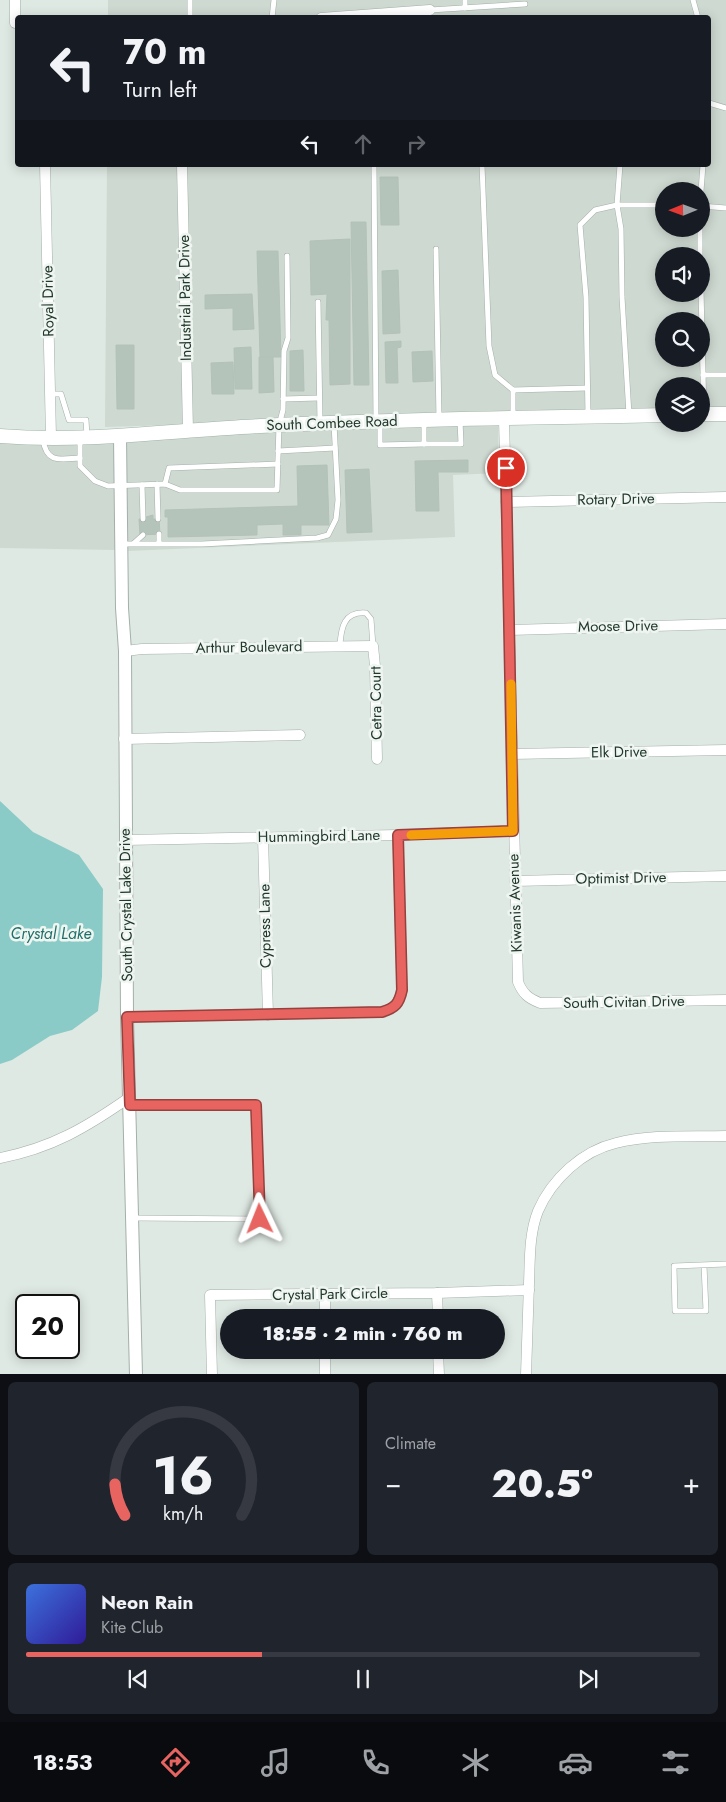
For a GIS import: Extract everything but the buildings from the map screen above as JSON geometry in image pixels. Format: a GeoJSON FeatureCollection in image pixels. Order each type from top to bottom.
{"type":"FeatureCollection","features":[{"type":"Feature","properties":{"kind":"main road"},"geometry":{"type":"LineString","coordinates":[[710,414],[726,414]]}},
{"type":"Feature","properties":{"kind":"main road","name":"South Combee Road"},"geometry":{"type":"LineString","coordinates":[[0,436],[47,438],[120,436],[188,430],[378,420],[655,415]]}},
{"type":"Feature","properties":{"kind":"street"},"geometry":{"type":"LineString","coordinates":[[15,0],[15,23]]}},
{"type":"Feature","properties":{"kind":"street"},"geometry":{"type":"LineString","coordinates":[[362,15],[430,10]]}},
{"type":"Feature","properties":{"kind":"street","name":"Royal Drive"},"geometry":{"type":"LineString","coordinates":[[45,167],[50,394],[47,438]]}},
{"type":"Feature","properties":{"kind":"street","name":"Industrial Park Drive"},"geometry":{"type":"LineString","coordinates":[[182,167],[188,430]]}},
{"type":"Feature","properties":{"kind":"street","name":"Kiwanis Avenue"},"geometry":{"type":"LineString","coordinates":[[509,418],[506,502],[513,831],[518,982],[525,995]]}},
{"type":"Feature","properties":{"kind":"street","name":"South Crystal Lake Drive"},"geometry":{"type":"LineString","coordinates":[[120,436],[120,486],[127,544],[124,739],[125,840],[127,1017],[136,1374]]}},
{"type":"Feature","properties":{"kind":"street","name":"Rotary Drive"},"geometry":{"type":"LineString","coordinates":[[506,502],[726,497]]}},
{"type":"Feature","properties":{"kind":"street","name":"Moose Drive"},"geometry":{"type":"LineString","coordinates":[[510,630],[726,624]]}},
{"type":"Feature","properties":{"kind":"street","name":"Arthur Boulevard"},"geometry":{"type":"LineString","coordinates":[[125,651],[142,649],[373,646]]}},
{"type":"Feature","properties":{"kind":"street","name":"Cetra Court"},"geometry":{"type":"LineString","coordinates":[[373,646],[377,759]]}},
{"type":"Feature","properties":{"kind":"street"},"geometry":{"type":"LineString","coordinates":[[124,739],[300,734]]}},
{"type":"Feature","properties":{"kind":"street","name":"Elk Drive"},"geometry":{"type":"LineString","coordinates":[[512,754],[726,750]]}},
{"type":"Feature","properties":{"kind":"street","name":"Hummingbird Lane"},"geometry":{"type":"LineString","coordinates":[[125,840],[513,831]]}},
{"type":"Feature","properties":{"kind":"street"},"geometry":{"type":"LineString","coordinates":[[127,1017],[382,1012],[394,1008],[399,1002],[402,990],[398,835]]}},
{"type":"Feature","properties":{"kind":"street","name":"Cypress Lane"},"geometry":{"type":"LineString","coordinates":[[263,836],[268,1015]]}},
{"type":"Feature","properties":{"kind":"street","name":"Optimist Drive"},"geometry":{"type":"LineString","coordinates":[[515,881],[726,876]]}},
{"type":"Feature","properties":{"kind":"street","name":"South Civitan Drive"},"geometry":{"type":"LineString","coordinates":[[525,995],[540,1003],[726,1000]]}},
{"type":"Feature","properties":{"kind":"street"},"geometry":{"type":"LineString","coordinates":[[0,1158],[44,1146],[72,1134],[130,1101]]}},
{"type":"Feature","properties":{"kind":"street"},"geometry":{"type":"LineString","coordinates":[[526,1374],[531,1236],[538,1212],[550,1190],[572,1166],[594,1151],[614,1143],[630,1140],[726,1136]]}},
{"type":"Feature","properties":{"kind":"street","name":"Crystal Park Circle"},"geometry":{"type":"LineString","coordinates":[[212,1374],[210,1295],[437,1293],[529,1290]]}},
{"type":"Feature","properties":{"kind":"street"},"geometry":{"type":"LineString","coordinates":[[325,1293],[325,1309]]}},
{"type":"Feature","properties":{"kind":"street"},"geometry":{"type":"LineString","coordinates":[[437,1293],[438,1309]]}},
{"type":"Feature","properties":{"kind":"street"},"geometry":{"type":"LineString","coordinates":[[325,1359],[325,1374]]}},
{"type":"Feature","properties":{"kind":"street"},"geometry":{"type":"LineString","coordinates":[[438,1359],[439,1374]]}},
{"type":"Feature","properties":{"kind":"lane"},"geometry":{"type":"LineString","coordinates":[[190,0],[190,15]]}},
{"type":"Feature","properties":{"kind":"lane"},"geometry":{"type":"LineString","coordinates":[[272,15],[274,0]]}},
{"type":"Feature","properties":{"kind":"lane"},"geometry":{"type":"LineString","coordinates":[[465,0],[465,8]]}},
{"type":"Feature","properties":{"kind":"lane"},"geometry":{"type":"LineString","coordinates":[[693,0],[697,15]]}},
{"type":"Feature","properties":{"kind":"lane"},"geometry":{"type":"LineString","coordinates":[[430,10],[524,4]]}},
{"type":"Feature","properties":{"kind":"lane"},"geometry":{"type":"LineString","coordinates":[[711,104],[726,108]]}},
{"type":"Feature","properties":{"kind":"lane"},"geometry":{"type":"LineString","coordinates":[[374,167],[380,445],[461,444],[460,419]]}},
{"type":"Feature","properties":{"kind":"lane"},"geometry":{"type":"LineString","coordinates":[[482,167],[489,346],[495,375],[513,390],[588,388]]}},
{"type":"Feature","properties":{"kind":"lane"},"geometry":{"type":"LineString","coordinates":[[620,167],[617,205],[621,229],[622,297],[629,416]]}},
{"type":"Feature","properties":{"kind":"lane"},"geometry":{"type":"LineString","coordinates":[[701,182],[703,167]]}},
{"type":"Feature","properties":{"kind":"lane"},"geometry":{"type":"LineString","coordinates":[[588,416],[586,297],[580,225],[595,210],[617,205],[655,205]]}},
{"type":"Feature","properties":{"kind":"lane"},"geometry":{"type":"LineString","coordinates":[[710,207],[726,208]]}},
{"type":"Feature","properties":{"kind":"lane"},"geometry":{"type":"LineString","coordinates":[[436,249],[439,419]]}},
{"type":"Feature","properties":{"kind":"lane"},"geometry":{"type":"LineString","coordinates":[[50,394],[61,394],[69,420],[86,420],[80,466],[95,481],[108,486],[165,484],[180,490],[277,490],[279,425],[284,410],[284,351],[288,338],[287,256]]}},
{"type":"Feature","properties":{"kind":"lane"},"geometry":{"type":"LineString","coordinates":[[318,302],[320,423]]}},
{"type":"Feature","properties":{"kind":"lane"},"geometry":{"type":"LineString","coordinates":[[701,302],[703,375],[726,375]]}},
{"type":"Feature","properties":{"kind":"lane"},"geometry":{"type":"LineString","coordinates":[[509,418],[513,390]]}},
{"type":"Feature","properties":{"kind":"lane"},"geometry":{"type":"LineString","coordinates":[[284,399],[319,398]]}},
{"type":"Feature","properties":{"kind":"lane"},"geometry":{"type":"LineString","coordinates":[[424,419],[424,444]]}},
{"type":"Feature","properties":{"kind":"lane"},"geometry":{"type":"LineString","coordinates":[[127,544],[202,544],[317,538],[328,535],[336,519],[338,500],[334,422]]}},
{"type":"Feature","properties":{"kind":"lane"},"geometry":{"type":"LineString","coordinates":[[47,438],[49,456],[53,459],[80,458]]}},
{"type":"Feature","properties":{"kind":"lane"},"geometry":{"type":"LineString","coordinates":[[278,451],[335,448]]}},
{"type":"Feature","properties":{"kind":"lane"},"geometry":{"type":"LineString","coordinates":[[165,484],[169,468],[278,464]]}},
{"type":"Feature","properties":{"kind":"lane"},"geometry":{"type":"LineString","coordinates":[[157,484],[158,519]]}},
{"type":"Feature","properties":{"kind":"lane"},"geometry":{"type":"LineString","coordinates":[[142,485],[143,519]]}},
{"type":"Feature","properties":{"kind":"lane"},"geometry":{"type":"LineString","coordinates":[[159,534],[159,543]]}},
{"type":"Feature","properties":{"kind":"lane"},"geometry":{"type":"LineString","coordinates":[[127,544],[143,535]]}},
{"type":"Feature","properties":{"kind":"lane"},"geometry":{"type":"LineString","coordinates":[[340,646],[343,624],[350,616],[357,612],[366,613],[370,619],[373,646]]}},
{"type":"Feature","properties":{"kind":"lane"},"geometry":{"type":"LineString","coordinates":[[130,1101],[256,1105],[260,1219],[132,1218]]}},
{"type":"Feature","properties":{"kind":"lane"},"geometry":{"type":"LineString","coordinates":[[704,1265],[706,1311],[675,1311],[674,1266],[726,1264]]}},
{"type":"Feature","properties":{"kind":"shaded area"},"geometry":{"type":"Polygon","coordinates":[[[108,0],[726,0],[726,408],[710,409],[710,377],[655,377],[655,410],[105,427],[107,167],[711,167],[711,15],[108,15],[108,0]]]}},
{"type":"Feature","properties":{"kind":"shaded area"},"geometry":{"type":"Polygon","coordinates":[[[498,424],[499,473],[453,475],[455,537],[127,551],[126,441],[217,433],[387,425],[498,424]]]}},
{"type":"Feature","properties":{"kind":"shaded area"},"geometry":{"type":"Polygon","coordinates":[[[0,442],[114,442],[115,550],[0,548],[0,442]]]}},
{"type":"Feature","properties":{"kind":"water","name":"Crystal Lake"},"geometry":{"type":"Polygon","coordinates":[[[0,801],[33,832],[79,855],[103,889],[102,977],[98,1011],[72,1030],[50,1036],[12,1060],[0,1064],[0,801]]]}},
{"type":"Feature","properties":{"kind":"slow traffic"},"geometry":{"type":"LineString","coordinates":[[411,835],[513,831],[511,684]]}},
{"type":"Feature","properties":{"kind":"route"},"geometry":{"type":"LineString","coordinates":[[260,1219],[256,1105],[130,1105],[127,1017],[382,1012],[394,1008],[399,1002],[402,990],[398,835],[513,831],[506,468]]}}]}
